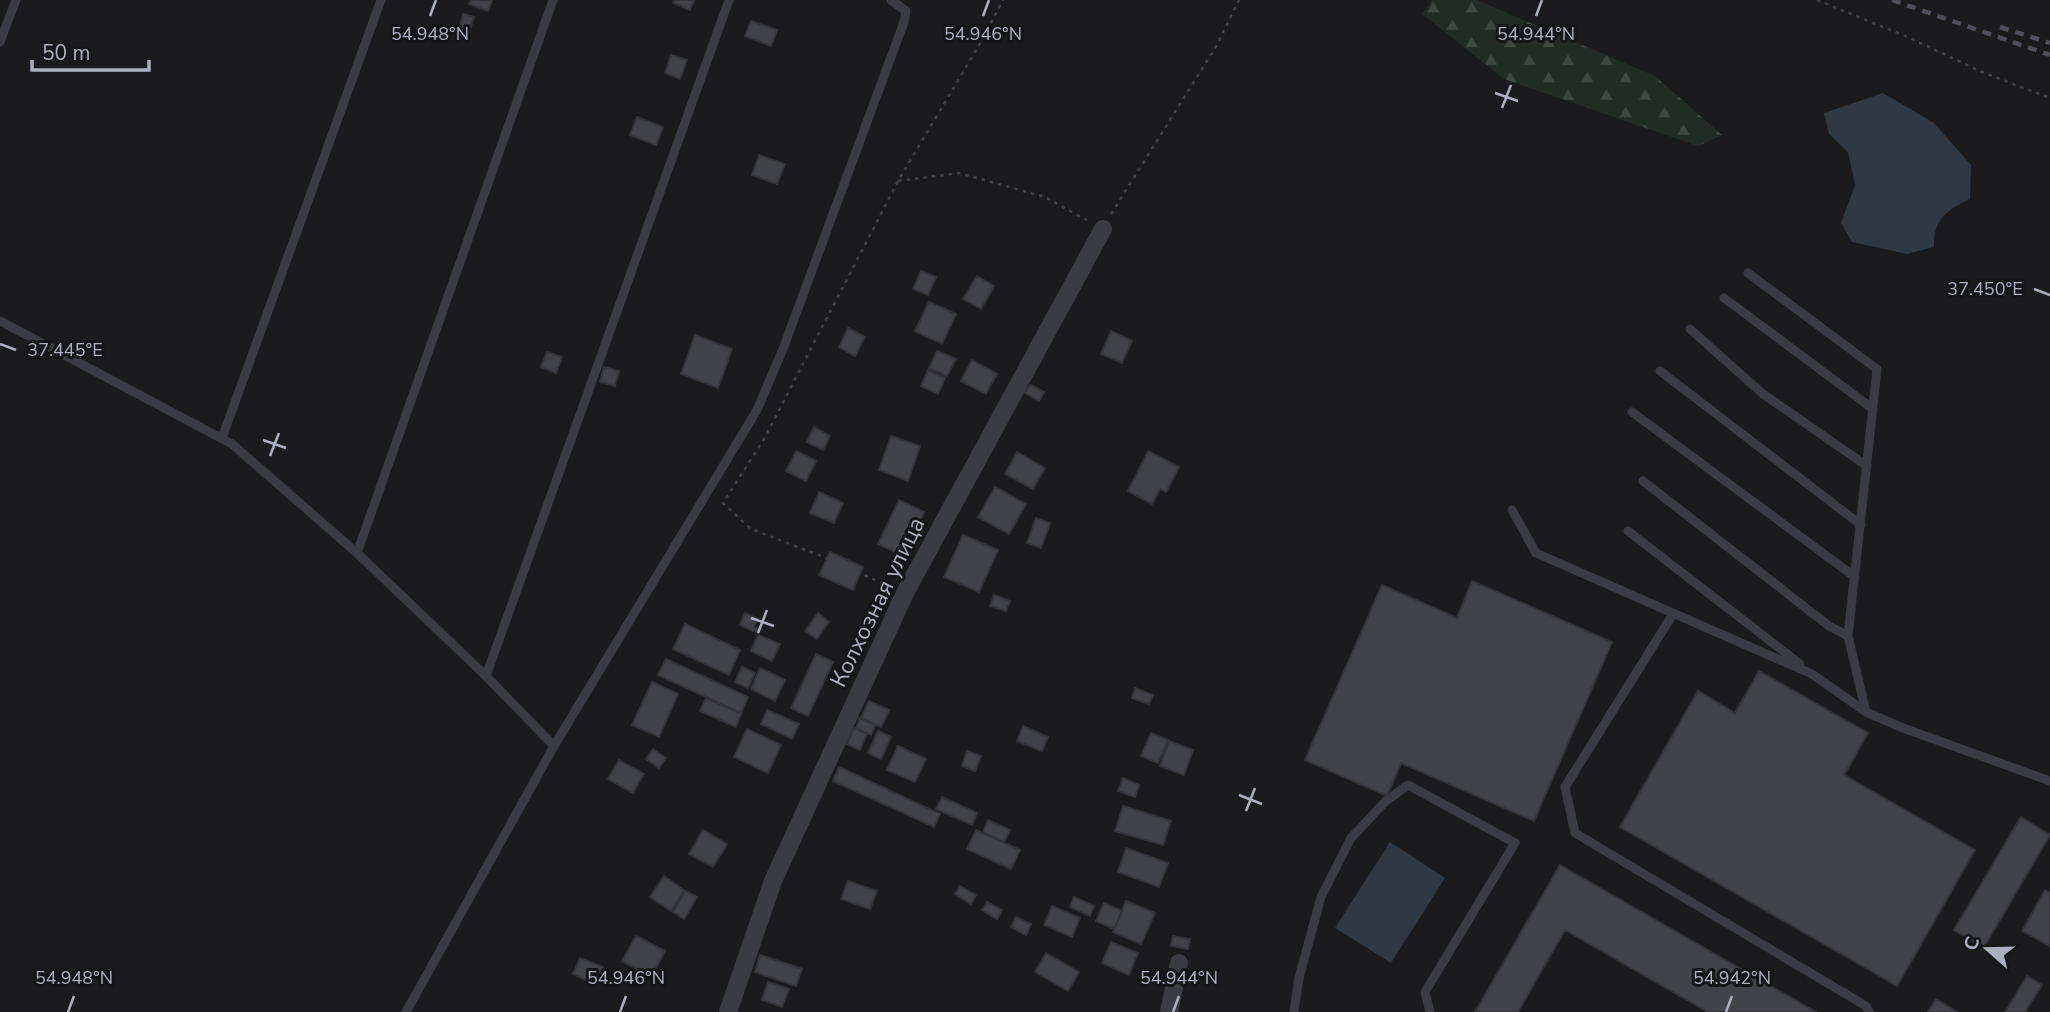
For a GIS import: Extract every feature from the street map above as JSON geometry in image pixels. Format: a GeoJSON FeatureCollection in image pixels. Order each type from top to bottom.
{"type":"FeatureCollection","features":[{"type":"Feature","properties":{"kind":"street","name":"Колхозная улица"},"geometry":{"type":"LineString","coordinates":[[728,1012],[773,881],[905,593],[1103,229]]}},
{"type":"Feature","properties":{"kind":"street"},"geometry":{"type":"LineString","coordinates":[[1169,1012],[1179,963]]}},
{"type":"Feature","properties":{"kind":"lane"},"geometry":{"type":"LineString","coordinates":[[0,42],[16,0]]}},
{"type":"Feature","properties":{"kind":"lane"},"geometry":{"type":"LineString","coordinates":[[222,438],[381,0]]}},
{"type":"Feature","properties":{"kind":"lane"},"geometry":{"type":"LineString","coordinates":[[356,553],[553,0]]}},
{"type":"Feature","properties":{"kind":"lane"},"geometry":{"type":"LineString","coordinates":[[486,676],[729,0]]}},
{"type":"Feature","properties":{"kind":"lane"},"geometry":{"type":"LineString","coordinates":[[407,1012],[554,746],[757,410],[783,349],[904,22],[906,11],[891,0]]}},
{"type":"Feature","properties":{"kind":"lane"},"geometry":{"type":"LineString","coordinates":[[1748,273],[1877,369],[1848,636],[1866,712]]}},
{"type":"Feature","properties":{"kind":"lane"},"geometry":{"type":"LineString","coordinates":[[1724,298],[1873,409]]}},
{"type":"Feature","properties":{"kind":"lane"},"geometry":{"type":"LineString","coordinates":[[0,321],[232,444],[356,553],[486,676],[554,746]]}},
{"type":"Feature","properties":{"kind":"lane"},"geometry":{"type":"LineString","coordinates":[[1690,329],[1763,394],[1867,466]]}},
{"type":"Feature","properties":{"kind":"lane"},"geometry":{"type":"LineString","coordinates":[[1660,371],[1861,525]]}},
{"type":"Feature","properties":{"kind":"lane"},"geometry":{"type":"LineString","coordinates":[[1632,412],[1855,577]]}},
{"type":"Feature","properties":{"kind":"lane"},"geometry":{"type":"LineString","coordinates":[[1643,481],[1829,626],[1848,636]]}},
{"type":"Feature","properties":{"kind":"lane"},"geometry":{"type":"LineString","coordinates":[[1512,510],[1536,553],[1812,674]]}},
{"type":"Feature","properties":{"kind":"lane"},"geometry":{"type":"LineString","coordinates":[[1628,531],[1812,674],[1866,712],[2050,781]]}},
{"type":"Feature","properties":{"kind":"lane"},"geometry":{"type":"LineString","coordinates":[[1673,614],[1565,788],[1575,834],[1866,1006],[1869,1012]]}},
{"type":"Feature","properties":{"kind":"lane"},"geometry":{"type":"LineString","coordinates":[[1294,1012],[1299,978],[1321,897],[1351,838],[1386,801],[1408,785],[1515,844],[1425,992],[1430,1012]]}},
{"type":"Feature","properties":{"kind":"path"},"geometry":{"type":"LineString","coordinates":[[905,593],[751,529],[723,503],[764,439],[898,181],[1003,0]]}},
{"type":"Feature","properties":{"kind":"path"},"geometry":{"type":"LineString","coordinates":[[898,181],[960,173],[1045,197],[1103,229],[1217,45],[1239,0]]}},
{"type":"Feature","properties":{"kind":"path"},"geometry":{"type":"LineString","coordinates":[[1817,0],[1910,38],[1982,72],[2050,98]]}},
{"type":"Feature","properties":{"kind":"green space"},"geometry":{"type":"Polygon","coordinates":[[[1432,0],[1477,0],[1655,76],[1722,135],[1698,146],[1504,79],[1422,14],[1432,0]]]}},
{"type":"Feature","properties":{"kind":"water"},"geometry":{"type":"Polygon","coordinates":[[[1883,93],[1934,123],[1971,165],[1970,199],[1954,207],[1943,217],[1936,230],[1934,247],[1907,254],[1852,242],[1841,223],[1855,185],[1848,152],[1829,134],[1824,113],[1883,93]]]}},
{"type":"Feature","properties":{"kind":"water"},"geometry":{"type":"Polygon","coordinates":[[[1390,842],[1445,878],[1391,963],[1335,928],[1390,842]]]}},
{"type":"Feature","properties":{"kind":"building"},"geometry":{"type":"Polygon","coordinates":[[[471,0],[492,0],[488,11],[469,4],[471,0]]]}},
{"type":"Feature","properties":{"kind":"building"},"geometry":{"type":"Polygon","coordinates":[[[674,0],[694,0],[690,10],[673,3],[674,0]]]}},
{"type":"Feature","properties":{"kind":"building"},"geometry":{"type":"Polygon","coordinates":[[[463,14],[474,17],[468,36],[458,33],[463,14]]]}},
{"type":"Feature","properties":{"kind":"building"},"geometry":{"type":"Polygon","coordinates":[[[751,21],[777,30],[771,46],[745,36],[751,21]]]}},
{"type":"Feature","properties":{"kind":"building"},"geometry":{"type":"Polygon","coordinates":[[[671,55],[687,60],[680,79],[665,73],[671,55]]]}},
{"type":"Feature","properties":{"kind":"building"},"geometry":{"type":"Polygon","coordinates":[[[637,117],[663,127],[656,145],[630,135],[637,117]]]}},
{"type":"Feature","properties":{"kind":"building"},"geometry":{"type":"Polygon","coordinates":[[[759,155],[785,164],[777,184],[752,175],[759,155]]]}},
{"type":"Feature","properties":{"kind":"building"},"geometry":{"type":"Polygon","coordinates":[[[921,271],[936,277],[928,295],[913,289],[921,271]]]}},
{"type":"Feature","properties":{"kind":"building"},"geometry":{"type":"Polygon","coordinates":[[[977,276],[994,286],[981,309],[963,299],[977,276]]]}},
{"type":"Feature","properties":{"kind":"building"},"geometry":{"type":"Polygon","coordinates":[[[929,302],[956,314],[942,344],[915,331],[929,302]]]}},
{"type":"Feature","properties":{"kind":"building"},"geometry":{"type":"Polygon","coordinates":[[[848,328],[865,337],[855,356],[839,347],[848,328]]]}},
{"type":"Feature","properties":{"kind":"building"},"geometry":{"type":"Polygon","coordinates":[[[1111,331],[1132,341],[1122,363],[1101,354],[1111,331]]]}},
{"type":"Feature","properties":{"kind":"building"},"geometry":{"type":"Polygon","coordinates":[[[695,335],[732,349],[718,388],[681,374],[695,335]]]}},
{"type":"Feature","properties":{"kind":"building"},"geometry":{"type":"Polygon","coordinates":[[[937,351],[956,359],[947,376],[929,368],[937,351]]]}},
{"type":"Feature","properties":{"kind":"building"},"geometry":{"type":"Polygon","coordinates":[[[547,352],[562,357],[556,373],[541,367],[547,352]]]}},
{"type":"Feature","properties":{"kind":"building"},"geometry":{"type":"Polygon","coordinates":[[[972,360],[997,374],[986,394],[961,381],[972,360]]]}},
{"type":"Feature","properties":{"kind":"building"},"geometry":{"type":"Polygon","coordinates":[[[604,367],[619,371],[615,386],[600,382],[604,367]]]}},
{"type":"Feature","properties":{"kind":"building"},"geometry":{"type":"Polygon","coordinates":[[[928,370],[945,378],[938,394],[921,386],[928,370]]]}},
{"type":"Feature","properties":{"kind":"building"},"geometry":{"type":"Polygon","coordinates":[[[1030,385],[1044,392],[1039,401],[1025,393],[1030,385]]]}},
{"type":"Feature","properties":{"kind":"building"},"geometry":{"type":"Polygon","coordinates":[[[814,427],[830,436],[823,450],[807,442],[814,427]]]}},
{"type":"Feature","properties":{"kind":"building"},"geometry":{"type":"Polygon","coordinates":[[[891,436],[920,446],[908,481],[879,470],[891,436]]]}},
{"type":"Feature","properties":{"kind":"building"},"geometry":{"type":"Polygon","coordinates":[[[796,451],[816,461],[806,481],[786,471],[796,451]]]}},
{"type":"Feature","properties":{"kind":"building"},"geometry":{"type":"Polygon","coordinates":[[[1148,451],[1179,467],[1166,492],[1160,489],[1152,504],[1128,491],[1148,451]]]}},
{"type":"Feature","properties":{"kind":"building"},"geometry":{"type":"Polygon","coordinates":[[[1017,452],[1045,468],[1033,489],[1005,474],[1017,452]]]}},
{"type":"Feature","properties":{"kind":"building"},"geometry":{"type":"Polygon","coordinates":[[[995,487],[1026,504],[1009,534],[978,517],[995,487]]]}},
{"type":"Feature","properties":{"kind":"building"},"geometry":{"type":"Polygon","coordinates":[[[819,492],[843,503],[834,523],[810,513],[819,492]]]}},
{"type":"Feature","properties":{"kind":"building"},"geometry":{"type":"Polygon","coordinates":[[[899,500],[924,512],[903,556],[878,544],[899,500]]]}},
{"type":"Feature","properties":{"kind":"building"},"geometry":{"type":"Polygon","coordinates":[[[1036,518],[1050,523],[1041,548],[1027,543],[1036,518]]]}},
{"type":"Feature","properties":{"kind":"building"},"geometry":{"type":"Polygon","coordinates":[[[963,535],[998,550],[979,592],[944,577],[963,535]]]}},
{"type":"Feature","properties":{"kind":"building"},"geometry":{"type":"Polygon","coordinates":[[[830,552],[863,567],[853,590],[819,575],[830,552]]]}},
{"type":"Feature","properties":{"kind":"building"},"geometry":{"type":"Polygon","coordinates":[[[1472,581],[1612,642],[1534,821],[1401,763],[1387,796],[1305,760],[1382,585],[1457,618],[1472,581]]]}},
{"type":"Feature","properties":{"kind":"building"},"geometry":{"type":"Polygon","coordinates":[[[994,595],[1010,601],[1006,611],[990,606],[994,595]]]}},
{"type":"Feature","properties":{"kind":"building"},"geometry":{"type":"Polygon","coordinates":[[[745,613],[758,619],[754,627],[759,630],[758,633],[740,625],[745,613]]]}},
{"type":"Feature","properties":{"kind":"building"},"geometry":{"type":"Polygon","coordinates":[[[818,613],[829,622],[817,639],[805,631],[818,613]]]}},
{"type":"Feature","properties":{"kind":"building"},"geometry":{"type":"Polygon","coordinates":[[[685,624],[740,650],[729,675],[673,649],[685,624]]]}},
{"type":"Feature","properties":{"kind":"building"},"geometry":{"type":"Polygon","coordinates":[[[758,635],[780,644],[772,661],[751,651],[758,635]]]}},
{"type":"Feature","properties":{"kind":"building"},"geometry":{"type":"Polygon","coordinates":[[[816,654],[833,662],[808,716],[791,708],[816,654]]]}},
{"type":"Feature","properties":{"kind":"building"},"geometry":{"type":"Polygon","coordinates":[[[666,659],[748,697],[741,713],[658,675],[666,659]]]}},
{"type":"Feature","properties":{"kind":"building"},"geometry":{"type":"Polygon","coordinates":[[[742,667],[755,673],[748,688],[735,682],[742,667]]]}},
{"type":"Feature","properties":{"kind":"building"},"geometry":{"type":"Polygon","coordinates":[[[760,668],[785,680],[775,701],[751,689],[760,668]]]}},
{"type":"Feature","properties":{"kind":"building"},"geometry":{"type":"Polygon","coordinates":[[[1759,671],[1868,733],[1844,775],[1975,850],[1897,986],[1620,827],[1698,691],[1735,713],[1759,671]]]}},
{"type":"Feature","properties":{"kind":"building"},"geometry":{"type":"Polygon","coordinates":[[[652,682],[678,694],[659,737],[632,725],[652,682]]]}},
{"type":"Feature","properties":{"kind":"building"},"geometry":{"type":"Polygon","coordinates":[[[1135,688],[1153,695],[1149,704],[1132,698],[1135,688]]]}},
{"type":"Feature","properties":{"kind":"building"},"geometry":{"type":"Polygon","coordinates":[[[706,698],[741,714],[736,727],[700,711],[706,698]]]}},
{"type":"Feature","properties":{"kind":"building"},"geometry":{"type":"Polygon","coordinates":[[[869,701],[889,710],[881,727],[861,718],[869,701]]]}},
{"type":"Feature","properties":{"kind":"building"},"geometry":{"type":"Polygon","coordinates":[[[767,710],[799,724],[792,739],[761,724],[767,710]]]}},
{"type":"Feature","properties":{"kind":"building"},"geometry":{"type":"Polygon","coordinates":[[[860,718],[875,725],[871,735],[856,728],[860,718]]]}},
{"type":"Feature","properties":{"kind":"building"},"geometry":{"type":"Polygon","coordinates":[[[1023,726],[1048,737],[1042,751],[1017,741],[1023,726]]]}},
{"type":"Feature","properties":{"kind":"building"},"geometry":{"type":"Polygon","coordinates":[[[854,728],[867,734],[860,750],[847,744],[854,728]]]}},
{"type":"Feature","properties":{"kind":"building"},"geometry":{"type":"Polygon","coordinates":[[[747,729],[781,745],[768,773],[734,757],[747,729]]]}},
{"type":"Feature","properties":{"kind":"building"},"geometry":{"type":"Polygon","coordinates":[[[878,731],[891,737],[881,759],[868,753],[878,731]]]}},
{"type":"Feature","properties":{"kind":"building"},"geometry":{"type":"Polygon","coordinates":[[[1151,733],[1168,740],[1158,763],[1141,756],[1151,733]]]}},
{"type":"Feature","properties":{"kind":"building"},"geometry":{"type":"Polygon","coordinates":[[[1169,741],[1193,750],[1184,775],[1160,766],[1169,741]]]}},
{"type":"Feature","properties":{"kind":"building"},"geometry":{"type":"Polygon","coordinates":[[[898,746],[926,759],[915,782],[887,770],[898,746]]]}},
{"type":"Feature","properties":{"kind":"building"},"geometry":{"type":"Polygon","coordinates":[[[653,749],[666,758],[659,768],[646,759],[653,749]]]}},
{"type":"Feature","properties":{"kind":"building"},"geometry":{"type":"Polygon","coordinates":[[[967,751],[981,756],[975,771],[962,766],[967,751]]]}},
{"type":"Feature","properties":{"kind":"building"},"geometry":{"type":"Polygon","coordinates":[[[619,760],[644,774],[633,793],[608,779],[619,760]]]}},
{"type":"Feature","properties":{"kind":"building"},"geometry":{"type":"Polygon","coordinates":[[[839,767],[940,814],[934,827],[833,781],[839,767]]]}},
{"type":"Feature","properties":{"kind":"building"},"geometry":{"type":"Polygon","coordinates":[[[1123,778],[1139,785],[1135,797],[1118,791],[1123,778]]]}},
{"type":"Feature","properties":{"kind":"building"},"geometry":{"type":"Polygon","coordinates":[[[942,797],[977,813],[972,825],[936,809],[942,797]]]}},
{"type":"Feature","properties":{"kind":"building"},"geometry":{"type":"Polygon","coordinates":[[[1123,806],[1171,821],[1163,845],[1115,831],[1123,806]]]}},
{"type":"Feature","properties":{"kind":"building"},"geometry":{"type":"Polygon","coordinates":[[[2021,817],[2050,835],[1984,947],[1954,930],[2021,817]]]}},
{"type":"Feature","properties":{"kind":"building"},"geometry":{"type":"Polygon","coordinates":[[[988,820],[1010,830],[1004,842],[983,832],[988,820]]]}},
{"type":"Feature","properties":{"kind":"building"},"geometry":{"type":"Polygon","coordinates":[[[703,830],[727,844],[713,867],[689,854],[703,830]]]}},
{"type":"Feature","properties":{"kind":"building"},"geometry":{"type":"Polygon","coordinates":[[[976,830],[1020,850],[1011,869],[967,849],[976,830]]]}},
{"type":"Feature","properties":{"kind":"building"},"geometry":{"type":"Polygon","coordinates":[[[1126,848],[1168,863],[1159,887],[1118,872],[1126,848]]]}},
{"type":"Feature","properties":{"kind":"building"},"geometry":{"type":"Polygon","coordinates":[[[1560,865],[1816,1012],[1708,1012],[1565,930],[1518,1012],[1475,1012],[1560,865]]]}},
{"type":"Feature","properties":{"kind":"building"},"geometry":{"type":"Polygon","coordinates":[[[664,876],[684,890],[671,911],[650,897],[664,876]]]}},
{"type":"Feature","properties":{"kind":"building"},"geometry":{"type":"Polygon","coordinates":[[[848,881],[877,891],[870,909],[841,899],[848,881]]]}},
{"type":"Feature","properties":{"kind":"building"},"geometry":{"type":"Polygon","coordinates":[[[960,886],[976,895],[971,904],[955,894],[960,886]]]}},
{"type":"Feature","properties":{"kind":"building"},"geometry":{"type":"Polygon","coordinates":[[[2045,890],[2050,893],[2050,946],[2022,931],[2045,890]]]}},
{"type":"Feature","properties":{"kind":"building"},"geometry":{"type":"Polygon","coordinates":[[[685,891],[697,897],[684,919],[673,912],[685,891]]]}},
{"type":"Feature","properties":{"kind":"building"},"geometry":{"type":"Polygon","coordinates":[[[1074,897],[1094,906],[1090,916],[1070,907],[1074,897]]]}},
{"type":"Feature","properties":{"kind":"building"},"geometry":{"type":"Polygon","coordinates":[[[1126,901],[1155,913],[1141,944],[1113,932],[1126,901]]]}},
{"type":"Feature","properties":{"kind":"building"},"geometry":{"type":"Polygon","coordinates":[[[987,902],[1002,910],[997,919],[982,910],[987,902]]]}},
{"type":"Feature","properties":{"kind":"building"},"geometry":{"type":"Polygon","coordinates":[[[1104,903],[1122,911],[1114,929],[1096,921],[1104,903]]]}},
{"type":"Feature","properties":{"kind":"building"},"geometry":{"type":"Polygon","coordinates":[[[1052,906],[1080,918],[1072,937],[1044,925],[1052,906]]]}},
{"type":"Feature","properties":{"kind":"building"},"geometry":{"type":"Polygon","coordinates":[[[1016,917],[1031,924],[1026,935],[1011,927],[1016,917]]]}},
{"type":"Feature","properties":{"kind":"building"},"geometry":{"type":"Polygon","coordinates":[[[636,936],[665,951],[651,977],[622,961],[636,936]]]}},
{"type":"Feature","properties":{"kind":"building"},"geometry":{"type":"Polygon","coordinates":[[[1173,936],[1190,939],[1188,949],[1171,946],[1173,936]]]}},
{"type":"Feature","properties":{"kind":"building"},"geometry":{"type":"Polygon","coordinates":[[[1111,942],[1138,953],[1129,975],[1102,963],[1111,942]]]}},
{"type":"Feature","properties":{"kind":"building"},"geometry":{"type":"Polygon","coordinates":[[[1046,953],[1079,972],[1068,991],[1035,972],[1046,953]]]}},
{"type":"Feature","properties":{"kind":"building"},"geometry":{"type":"Polygon","coordinates":[[[760,955],[802,969],[796,986],[755,972],[760,955]]]}},
{"type":"Feature","properties":{"kind":"building"},"geometry":{"type":"Polygon","coordinates":[[[580,958],[603,967],[595,984],[573,974],[580,958]]]}},
{"type":"Feature","properties":{"kind":"building"},"geometry":{"type":"Polygon","coordinates":[[[2027,976],[2042,985],[2025,1012],[2005,1012],[2027,976]]]}},
{"type":"Feature","properties":{"kind":"building"},"geometry":{"type":"Polygon","coordinates":[[[768,982],[789,989],[782,1007],[762,1000],[768,982]]]}},
{"type":"Feature","properties":{"kind":"building"},"geometry":{"type":"Polygon","coordinates":[[[1936,999],[1957,1012],[1928,1012],[1936,999]]]}},
{"type":"Feature","properties":{"kind":"railway"},"geometry":{"type":"LineString","coordinates":[[1892,0],[2050,55]]}},
{"type":"Feature","properties":{"kind":"railway"},"geometry":{"type":"LineString","coordinates":[[2000,27],[2050,43]]}}]}
